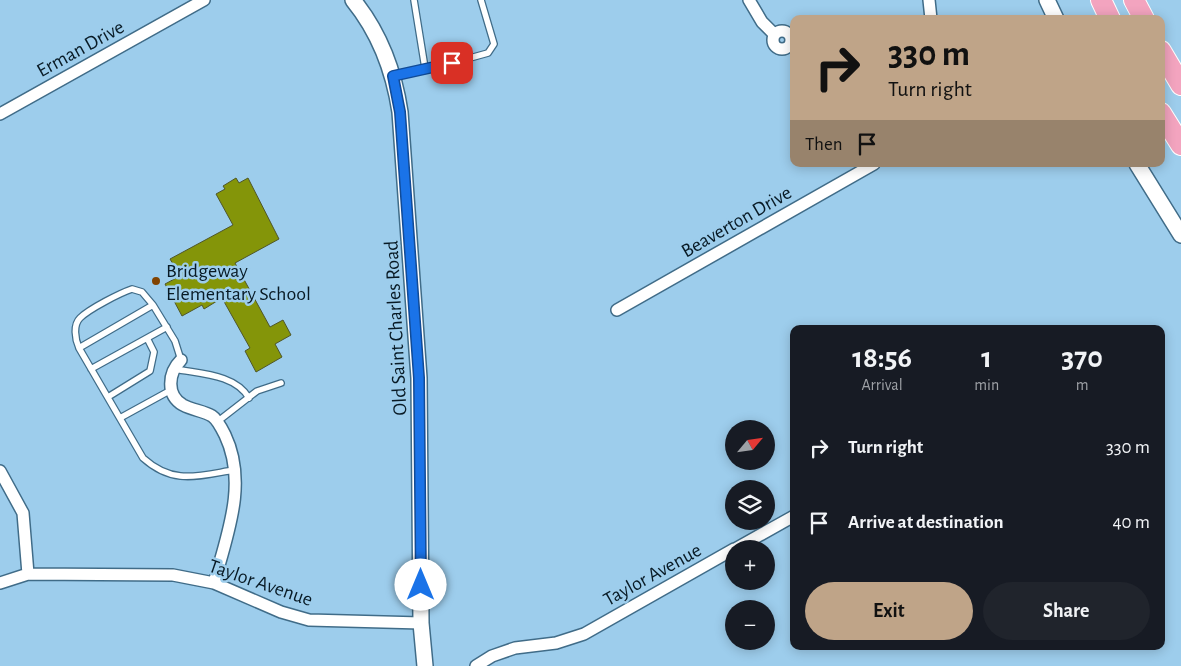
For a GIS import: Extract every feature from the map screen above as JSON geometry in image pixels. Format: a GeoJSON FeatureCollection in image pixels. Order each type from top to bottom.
{"type":"FeatureCollection","features":[{"type":"Feature","properties":{"kind":"highway"},"geometry":{"type":"LineString","coordinates":[[1101,0],[1108,15]]}},
{"type":"Feature","properties":{"kind":"highway"},"geometry":{"type":"LineString","coordinates":[[1134,0],[1142,15]]}},
{"type":"Feature","properties":{"kind":"highway"},"geometry":{"type":"LineString","coordinates":[[1165,58],[1181,85]]}},
{"type":"Feature","properties":{"kind":"highway"},"geometry":{"type":"LineString","coordinates":[[1165,119],[1181,145]]}},
{"type":"Feature","properties":{"kind":"street","name":"Erman Drive"},"geometry":{"type":"LineString","coordinates":[[0,114],[204,0]]}},
{"type":"Feature","properties":{"kind":"street","name":"Old Saint Charles Road"},"geometry":{"type":"LineString","coordinates":[[353,0],[375,34],[393,76],[400,112],[419,378],[422,623],[425,666]]}},
{"type":"Feature","properties":{"kind":"street"},"geometry":{"type":"LineString","coordinates":[[749,0],[762,22],[774,34]]}},
{"type":"Feature","properties":{"kind":"street"},"geometry":{"type":"LineString","coordinates":[[929,0],[931,15]]}},
{"type":"Feature","properties":{"kind":"street"},"geometry":{"type":"LineString","coordinates":[[1047,0],[1054,15]]}},
{"type":"Feature","properties":{"kind":"street","name":"Beaverton Drive"},"geometry":{"type":"LineString","coordinates":[[617,310],[869,167]]}},
{"type":"Feature","properties":{"kind":"street"},"geometry":{"type":"LineString","coordinates":[[1139,167],[1181,235]]}},
{"type":"Feature","properties":{"kind":"street"},"geometry":{"type":"LineString","coordinates":[[177,364],[170,385],[171,390],[182,405],[213,416],[225,435],[234,470],[237,491],[214,583]]}},
{"type":"Feature","properties":{"kind":"street"},"geometry":{"type":"LineString","coordinates":[[0,471],[23,513],[28,574]]}},
{"type":"Feature","properties":{"kind":"street","name":"Taylor Avenue"},"geometry":{"type":"LineString","coordinates":[[750,540],[790,518]]}},
{"type":"Feature","properties":{"kind":"street","name":"Taylor Avenue"},"geometry":{"type":"LineString","coordinates":[[476,666],[492,656],[515,648],[556,643],[576,637],[725,554]]}},
{"type":"Feature","properties":{"kind":"street","name":"Taylor Avenue"},"geometry":{"type":"LineString","coordinates":[[0,583],[28,574],[173,575],[214,583],[281,612],[309,620],[422,623]]}},
{"type":"Feature","properties":{"kind":"lane"},"geometry":{"type":"LineString","coordinates":[[414,0],[425,68]]}},
{"type":"Feature","properties":{"kind":"lane"},"geometry":{"type":"LineString","coordinates":[[393,76],[425,68],[434,68],[488,53],[494,44],[481,0]]}},
{"type":"Feature","properties":{"kind":"lane"},"geometry":{"type":"LineString","coordinates":[[234,470],[182,477],[160,471],[142,458],[79,348],[76,337],[77,323],[86,314],[132,289],[142,292],[153,305],[175,341],[177,364],[234,381],[243,388],[249,398]]}},
{"type":"Feature","properties":{"kind":"lane"},"geometry":{"type":"LineString","coordinates":[[79,348],[153,305]]}},
{"type":"Feature","properties":{"kind":"lane"},"geometry":{"type":"LineString","coordinates":[[91,369],[167,327]]}},
{"type":"Feature","properties":{"kind":"lane"},"geometry":{"type":"LineString","coordinates":[[108,396],[150,371],[154,352],[147,338]]}},
{"type":"Feature","properties":{"kind":"lane"},"geometry":{"type":"LineString","coordinates":[[217,422],[257,391],[281,383]]}},
{"type":"Feature","properties":{"kind":"lane"},"geometry":{"type":"LineString","coordinates":[[120,418],[171,390]]}},
{"type":"Feature","properties":{"kind":"building"},"geometry":{"type":"Polygon","coordinates":[[[236,178],[239,183],[248,178],[279,239],[235,263],[270,327],[283,320],[291,335],[275,344],[282,357],[256,372],[245,351],[250,348],[222,298],[204,309],[202,305],[182,316],[165,284],[180,276],[170,259],[233,225],[216,194],[225,189],[223,186],[236,178]]]}},
{"type":"Feature","properties":{"kind":"place","name":"Bridgeway Elementary School"},"geometry":{"type":"Point","coordinates":[156,281]}},
{"type":"Feature","properties":{"kind":"route"},"geometry":{"type":"LineString","coordinates":[[421,585],[419,378],[400,112],[393,76],[452,63]]}}]}
